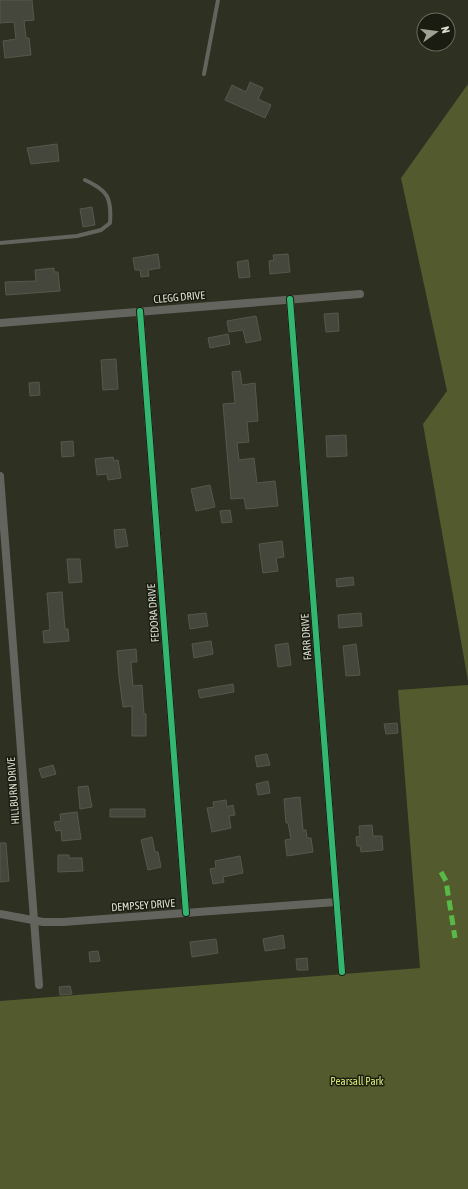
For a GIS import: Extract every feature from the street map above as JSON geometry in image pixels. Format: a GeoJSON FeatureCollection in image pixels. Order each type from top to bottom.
{"type":"FeatureCollection","features":[{"type":"Feature","properties":{"kind":"street","name":"CLEGG DRIVE"},"geometry":{"type":"LineString","coordinates":[[0,323],[360,294]]}},
{"type":"Feature","properties":{"kind":"street","name":"FARR DRIVE"},"geometry":{"type":"LineString","coordinates":[[290,300],[342,972]]}},
{"type":"Feature","properties":{"kind":"street","name":"FEDORA DRIVE"},"geometry":{"type":"LineString","coordinates":[[140,311],[186,914]]}},
{"type":"Feature","properties":{"kind":"street","name":"HILLBURN DRIVE"},"geometry":{"type":"LineString","coordinates":[[0,476],[38,985]]}},
{"type":"Feature","properties":{"kind":"street","name":"DEMPSEY DRIVE"},"geometry":{"type":"LineString","coordinates":[[0,914],[34,920],[63,922],[336,902]]}},
{"type":"Feature","properties":{"kind":"lane"},"geometry":{"type":"LineString","coordinates":[[204,74],[218,0]]}},
{"type":"Feature","properties":{"kind":"lane"},"geometry":{"type":"LineString","coordinates":[[0,243],[77,236],[101,230],[110,223],[112,207],[102,188],[84,180]]}},
{"type":"Feature","properties":{"kind":"green space"},"geometry":{"type":"Polygon","coordinates":[[[468,84],[468,681],[423,424],[447,391],[401,178],[468,84]]]}},
{"type":"Feature","properties":{"kind":"green space","name":"Pearsall Park"},"geometry":{"type":"Polygon","coordinates":[[[468,685],[468,1189],[0,1189],[0,1001],[420,968],[398,690],[468,685]]]}},
{"type":"Feature","properties":{"kind":"building"},"geometry":{"type":"Polygon","coordinates":[[[0,0],[32,0],[34,20],[24,21],[26,38],[29,38],[31,55],[5,58],[3,41],[16,39],[14,22],[0,23],[0,0]]]}},
{"type":"Feature","properties":{"kind":"building"},"geometry":{"type":"Polygon","coordinates":[[[250,82],[263,88],[258,99],[271,105],[265,118],[225,100],[232,85],[246,92],[250,82]]]}},
{"type":"Feature","properties":{"kind":"building"},"geometry":{"type":"Polygon","coordinates":[[[57,144],[59,161],[31,164],[27,148],[57,144]]]}},
{"type":"Feature","properties":{"kind":"building"},"geometry":{"type":"Polygon","coordinates":[[[92,207],[95,225],[83,227],[80,209],[92,207]]]}},
{"type":"Feature","properties":{"kind":"building"},"geometry":{"type":"Polygon","coordinates":[[[158,254],[160,268],[148,270],[149,276],[141,277],[140,270],[135,270],[133,258],[158,254]]]}},
{"type":"Feature","properties":{"kind":"building"},"geometry":{"type":"Polygon","coordinates":[[[288,254],[290,272],[270,274],[269,261],[274,260],[273,255],[288,254]]]}},
{"type":"Feature","properties":{"kind":"building"},"geometry":{"type":"Polygon","coordinates":[[[248,260],[250,277],[239,278],[237,262],[248,260]]]}},
{"type":"Feature","properties":{"kind":"building"},"geometry":{"type":"Polygon","coordinates":[[[54,268],[54,272],[58,272],[60,291],[6,295],[5,282],[36,281],[35,270],[54,268]]]}},
{"type":"Feature","properties":{"kind":"building"},"geometry":{"type":"Polygon","coordinates":[[[338,313],[339,331],[326,332],[324,314],[338,313]]]}},
{"type":"Feature","properties":{"kind":"building"},"geometry":{"type":"Polygon","coordinates":[[[256,316],[261,340],[246,343],[243,330],[229,332],[227,321],[256,316]]]}},
{"type":"Feature","properties":{"kind":"building"},"geometry":{"type":"Polygon","coordinates":[[[228,334],[230,344],[210,348],[208,338],[228,334]]]}},
{"type":"Feature","properties":{"kind":"building"},"geometry":{"type":"Polygon","coordinates":[[[116,359],[118,389],[103,390],[101,360],[116,359]]]}},
{"type":"Feature","properties":{"kind":"building"},"geometry":{"type":"Polygon","coordinates":[[[240,371],[242,385],[255,383],[258,421],[247,422],[249,442],[237,443],[239,460],[254,458],[257,483],[275,481],[278,506],[246,509],[244,498],[231,499],[223,404],[235,403],[232,372],[240,371]]]}},
{"type":"Feature","properties":{"kind":"building"},"geometry":{"type":"Polygon","coordinates":[[[39,382],[40,395],[30,396],[29,383],[39,382]]]}},
{"type":"Feature","properties":{"kind":"building"},"geometry":{"type":"Polygon","coordinates":[[[346,435],[347,456],[327,457],[326,436],[346,435]]]}},
{"type":"Feature","properties":{"kind":"building"},"geometry":{"type":"Polygon","coordinates":[[[73,441],[74,456],[62,457],[61,442],[73,441]]]}},
{"type":"Feature","properties":{"kind":"building"},"geometry":{"type":"Polygon","coordinates":[[[113,457],[114,461],[118,460],[121,478],[108,480],[107,474],[97,475],[95,459],[113,457]]]}},
{"type":"Feature","properties":{"kind":"building"},"geometry":{"type":"Polygon","coordinates":[[[210,485],[215,507],[196,511],[191,489],[210,485]]]}},
{"type":"Feature","properties":{"kind":"building"},"geometry":{"type":"Polygon","coordinates":[[[230,510],[232,522],[222,523],[220,511],[230,510]]]}},
{"type":"Feature","properties":{"kind":"building"},"geometry":{"type":"Polygon","coordinates":[[[125,529],[128,546],[116,548],[114,530],[125,529]]]}},
{"type":"Feature","properties":{"kind":"building"},"geometry":{"type":"Polygon","coordinates":[[[282,541],[284,557],[276,558],[278,571],[263,573],[259,544],[282,541]]]}},
{"type":"Feature","properties":{"kind":"building"},"geometry":{"type":"Polygon","coordinates":[[[67,559],[80,559],[82,582],[69,583],[67,559]]]}},
{"type":"Feature","properties":{"kind":"building"},"geometry":{"type":"Polygon","coordinates":[[[353,577],[354,585],[337,587],[336,579],[353,577]]]}},
{"type":"Feature","properties":{"kind":"building"},"geometry":{"type":"Polygon","coordinates":[[[62,592],[65,629],[68,629],[69,641],[44,643],[43,631],[50,630],[47,593],[62,592]]]}},
{"type":"Feature","properties":{"kind":"building"},"geometry":{"type":"Polygon","coordinates":[[[206,613],[208,626],[190,629],[188,615],[206,613]]]}},
{"type":"Feature","properties":{"kind":"building"},"geometry":{"type":"Polygon","coordinates":[[[361,613],[362,626],[339,628],[338,615],[361,613]]]}},
{"type":"Feature","properties":{"kind":"building"},"geometry":{"type":"Polygon","coordinates":[[[211,641],[213,654],[194,658],[192,644],[211,641]]]}},
{"type":"Feature","properties":{"kind":"building"},"geometry":{"type":"Polygon","coordinates":[[[288,643],[291,665],[278,667],[275,645],[288,643]]]}},
{"type":"Feature","properties":{"kind":"building"},"geometry":{"type":"Polygon","coordinates":[[[356,644],[360,675],[346,676],[343,646],[356,644]]]}},
{"type":"Feature","properties":{"kind":"building"},"geometry":{"type":"Polygon","coordinates":[[[136,649],[137,662],[131,662],[133,686],[142,685],[144,714],[146,714],[146,736],[132,736],[132,706],[123,707],[119,677],[117,651],[136,649]]]}},
{"type":"Feature","properties":{"kind":"building"},"geometry":{"type":"Polygon","coordinates":[[[233,684],[234,692],[200,698],[198,690],[233,684]]]}},
{"type":"Feature","properties":{"kind":"building"},"geometry":{"type":"Polygon","coordinates":[[[397,723],[398,733],[386,734],[384,724],[397,723]]]}},
{"type":"Feature","properties":{"kind":"building"},"geometry":{"type":"Polygon","coordinates":[[[267,754],[270,765],[257,767],[255,756],[267,754]]]}},
{"type":"Feature","properties":{"kind":"building"},"geometry":{"type":"Polygon","coordinates":[[[53,765],[56,774],[42,778],[39,769],[53,765]]]}},
{"type":"Feature","properties":{"kind":"building"},"geometry":{"type":"Polygon","coordinates":[[[268,781],[270,793],[258,795],[256,784],[268,781]]]}},
{"type":"Feature","properties":{"kind":"building"},"geometry":{"type":"Polygon","coordinates":[[[88,786],[92,807],[80,809],[78,787],[88,786]]]}},
{"type":"Feature","properties":{"kind":"building"},"geometry":{"type":"Polygon","coordinates":[[[300,797],[303,830],[306,830],[307,838],[311,838],[313,852],[287,856],[285,840],[291,839],[288,823],[286,823],[284,799],[300,797]]]}},
{"type":"Feature","properties":{"kind":"building"},"geometry":{"type":"Polygon","coordinates":[[[226,800],[227,807],[233,805],[235,815],[229,816],[231,828],[212,832],[207,808],[214,807],[213,802],[226,800]]]}},
{"type":"Feature","properties":{"kind":"building"},"geometry":{"type":"Polygon","coordinates":[[[110,809],[145,809],[145,817],[110,817],[110,809]]]}},
{"type":"Feature","properties":{"kind":"building"},"geometry":{"type":"Polygon","coordinates":[[[77,812],[81,839],[62,841],[61,830],[56,831],[54,822],[61,821],[60,814],[77,812]]]}},
{"type":"Feature","properties":{"kind":"building"},"geometry":{"type":"Polygon","coordinates":[[[372,825],[373,836],[382,836],[383,850],[361,852],[360,846],[357,846],[356,837],[360,836],[359,826],[372,825]]]}},
{"type":"Feature","properties":{"kind":"building"},"geometry":{"type":"Polygon","coordinates":[[[152,837],[155,852],[158,852],[161,867],[148,870],[141,840],[152,837]]]}},
{"type":"Feature","properties":{"kind":"building"},"geometry":{"type":"Polygon","coordinates":[[[0,843],[6,843],[9,881],[0,882],[0,843]]]}},
{"type":"Feature","properties":{"kind":"building"},"geometry":{"type":"Polygon","coordinates":[[[58,855],[69,855],[69,858],[82,858],[83,871],[58,872],[58,855]]]}},
{"type":"Feature","properties":{"kind":"building"},"geometry":{"type":"Polygon","coordinates":[[[240,856],[243,873],[223,877],[224,882],[213,884],[210,869],[216,868],[215,861],[240,856]]]}},
{"type":"Feature","properties":{"kind":"building"},"geometry":{"type":"Polygon","coordinates":[[[283,935],[285,948],[265,951],[263,939],[283,935]]]}},
{"type":"Feature","properties":{"kind":"building"},"geometry":{"type":"Polygon","coordinates":[[[216,939],[218,953],[192,957],[190,942],[216,939]]]}},
{"type":"Feature","properties":{"kind":"building"},"geometry":{"type":"Polygon","coordinates":[[[98,951],[100,961],[90,962],[89,952],[98,951]]]}},
{"type":"Feature","properties":{"kind":"building"},"geometry":{"type":"Polygon","coordinates":[[[307,958],[308,970],[297,970],[296,959],[307,958]]]}},
{"type":"Feature","properties":{"kind":"building"},"geometry":{"type":"Polygon","coordinates":[[[70,986],[72,994],[60,995],[59,987],[70,986]]]}},
{"type":"Feature","properties":{"kind":"marked path"},"geometry":{"type":"LineString","coordinates":[[441,872],[446,881],[455,938]]}},
{"type":"Feature","properties":{"kind":"cycle path"},"geometry":{"type":"LineString","coordinates":[[290,299],[342,972]]}},
{"type":"Feature","properties":{"kind":"cycle path"},"geometry":{"type":"LineString","coordinates":[[140,311],[186,913]]}}]}
